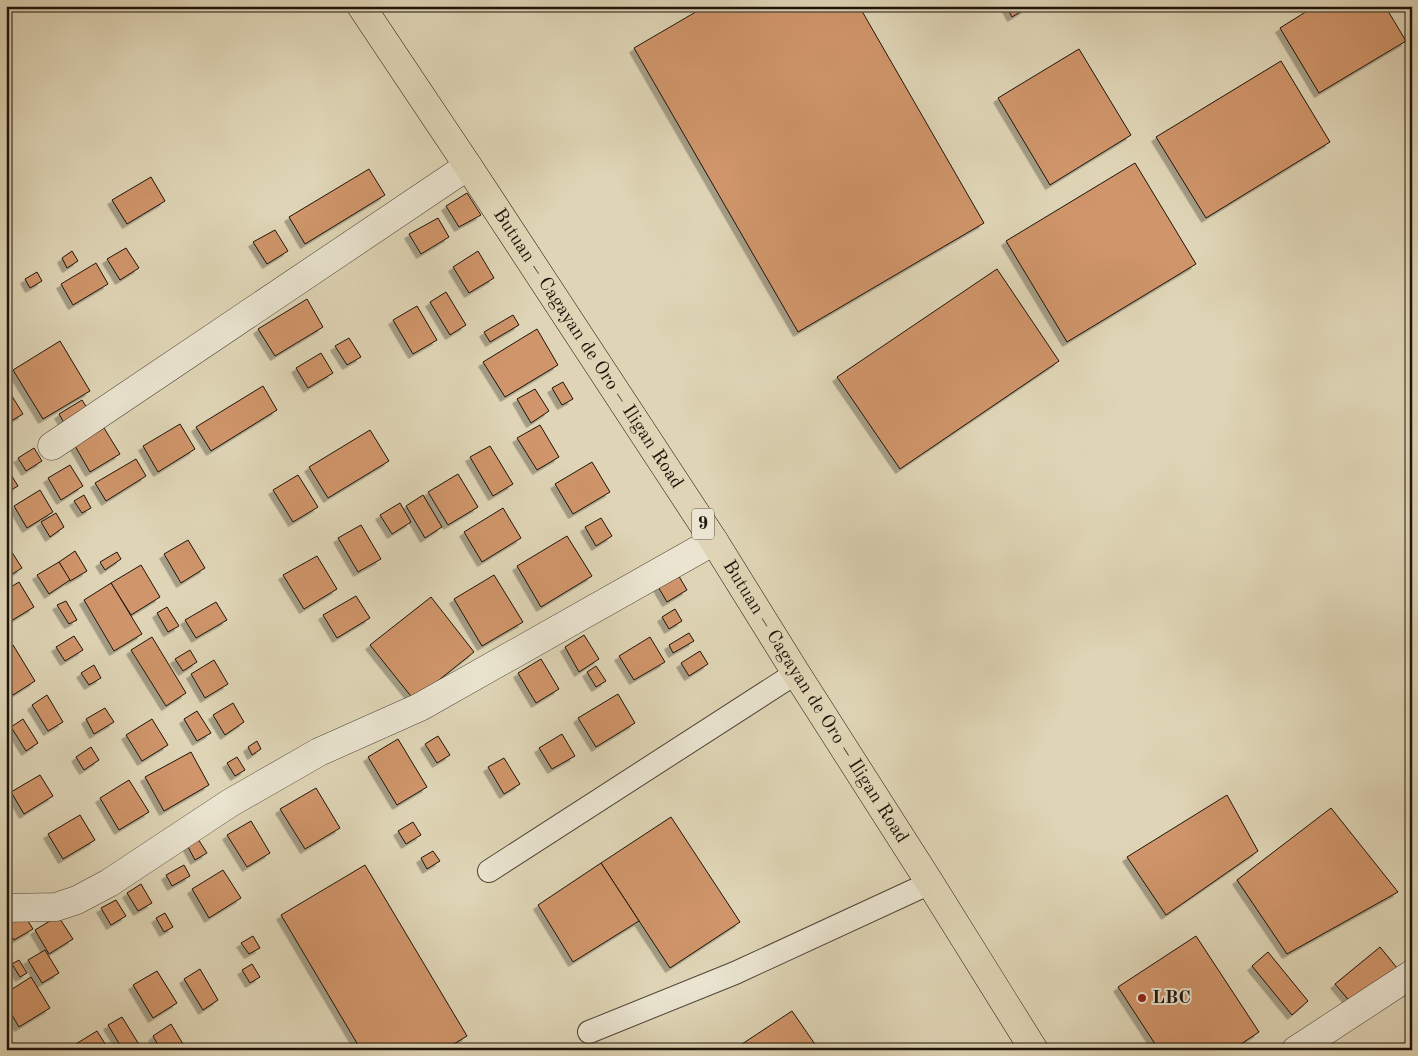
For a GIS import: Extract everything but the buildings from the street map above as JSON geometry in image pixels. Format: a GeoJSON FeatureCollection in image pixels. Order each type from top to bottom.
{"type":"FeatureCollection","features":[{"type":"Feature","properties":{"kind":"highway","name":"Butuan – Cagayan de Oro – Iligan Road"},"geometry":{"type":"LineString","coordinates":[[361,6],[714,541],[1034,1050]]}},
{"type":"Feature","properties":{"kind":"street"},"geometry":{"type":"LineString","coordinates":[[52,446],[468,166]]}},
{"type":"Feature","properties":{"kind":"street"},"geometry":{"type":"LineString","coordinates":[[6,908],[56,907],[77,900],[109,883],[230,803],[319,752],[420,707],[714,541]]}},
{"type":"Feature","properties":{"kind":"street"},"geometry":{"type":"LineString","coordinates":[[1296,1050],[1412,974]]}},
{"type":"Feature","properties":{"kind":"lane"},"geometry":{"type":"LineString","coordinates":[[489,871],[796,673]]}},
{"type":"Feature","properties":{"kind":"lane"},"geometry":{"type":"LineString","coordinates":[[590,1032],[735,973],[930,882]]}},
{"type":"Feature","properties":{"kind":"place","name":"LBC"},"geometry":{"type":"Point","coordinates":[1142,998]}}]}
